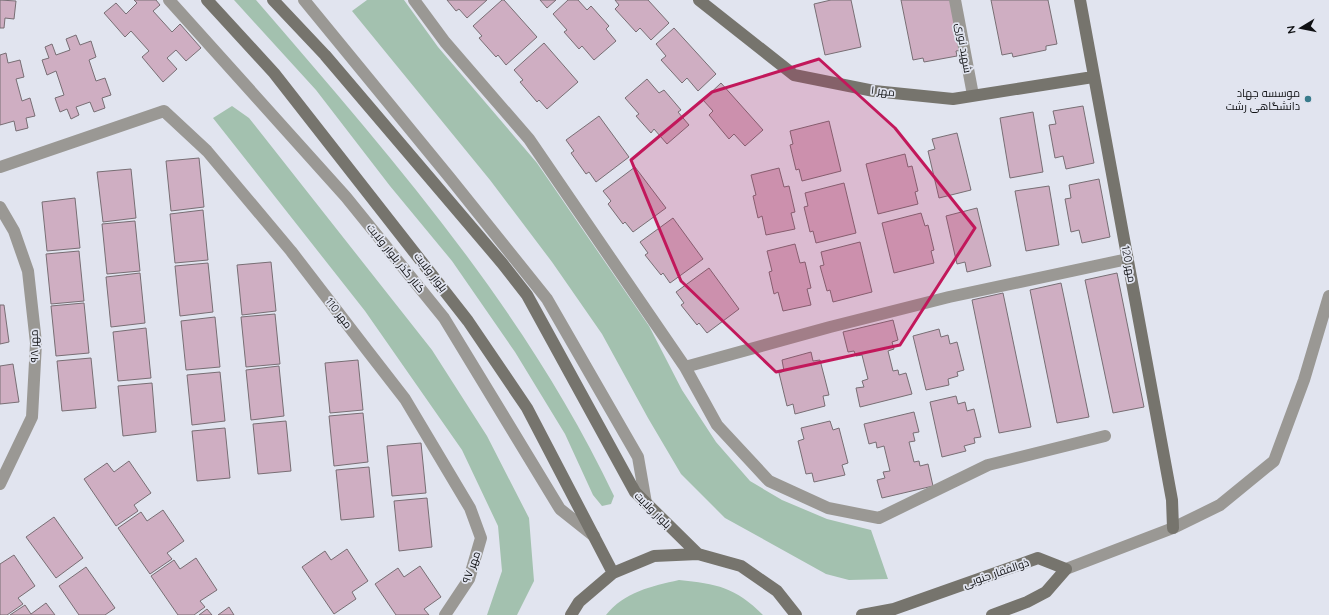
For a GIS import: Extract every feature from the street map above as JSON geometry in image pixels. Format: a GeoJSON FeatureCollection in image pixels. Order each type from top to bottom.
{"type":"FeatureCollection","features":[{"type":"Feature","properties":{"kind":"main road","name":"بلوار ولایت"},"geometry":{"type":"LineString","coordinates":[[207,0],[279,79],[468,321],[527,408],[613,573]]}},
{"type":"Feature","properties":{"kind":"main road","name":"بلوار ولایت"},"geometry":{"type":"LineString","coordinates":[[273,0],[330,61],[502,263],[526,295],[635,492],[698,554]]}},
{"type":"Feature","properties":{"kind":"main road","name":"مهر ۱"},"geometry":{"type":"LineString","coordinates":[[699,0],[794,75],[874,91],[953,99],[1093,77]]}},
{"type":"Feature","properties":{"kind":"main road","name":"مهر 120"},"geometry":{"type":"LineString","coordinates":[[1080,0],[1172,500],[1173,528]]}},
{"type":"Feature","properties":{"kind":"main road"},"geometry":{"type":"LineString","coordinates":[[571,615],[579,602],[613,573],[654,556],[698,554],[741,566],[777,591],[796,615]]}},
{"type":"Feature","properties":{"kind":"main road","name":"ذوالفقار جنوبی"},"geometry":{"type":"LineString","coordinates":[[862,615],[894,609],[1038,558],[1066,569]]}},
{"type":"Feature","properties":{"kind":"main road"},"geometry":{"type":"LineString","coordinates":[[992,615],[1028,602],[1046,592],[1066,569]]}},
{"type":"Feature","properties":{"kind":"street","name":"کنار گذر بلوار ولایت"},"geometry":{"type":"LineString","coordinates":[[170,0],[346,197],[444,318],[560,509],[594,536]]}},
{"type":"Feature","properties":{"kind":"street"},"geometry":{"type":"LineString","coordinates":[[304,0],[411,129],[547,299],[638,457],[646,503]]}},
{"type":"Feature","properties":{"kind":"street"},"geometry":{"type":"LineString","coordinates":[[414,0],[445,42],[529,139],[686,367],[717,424],[769,481],[828,508],[879,518],[988,465],[1104,436]]}},
{"type":"Feature","properties":{"kind":"street","name":"شهید نوری"},"geometry":{"type":"LineString","coordinates":[[955,0],[973,96]]}},
{"type":"Feature","properties":{"kind":"street","name":"مهر 110"},"geometry":{"type":"LineString","coordinates":[[0,167],[164,111],[207,151],[290,251],[405,399],[470,508],[482,538]]}},
{"type":"Feature","properties":{"kind":"street","name":"مهر ۹۸"},"geometry":{"type":"LineString","coordinates":[[0,206],[14,231],[28,271],[36,343],[32,417],[0,484]]}},
{"type":"Feature","properties":{"kind":"street"},"geometry":{"type":"LineString","coordinates":[[686,367],[830,326],[949,297],[1128,259]]}},
{"type":"Feature","properties":{"kind":"street"},"geometry":{"type":"LineString","coordinates":[[1066,569],[1173,528],[1220,505],[1274,461],[1304,380],[1329,296]]}},
{"type":"Feature","properties":{"kind":"street","name":"مهر ۹۷"},"geometry":{"type":"LineString","coordinates":[[444,615],[469,579],[482,538]]}},
{"type":"Feature","properties":{"kind":"highlighted area"},"geometry":{"type":"Polygon","coordinates":[[[819,59],[895,128],[975,228],[900,345],[776,372],[681,281],[631,160],[712,92],[819,59]]]}},
{"type":"Feature","properties":{"kind":"green space"},"geometry":{"type":"Polygon","coordinates":[[[234,0],[256,0],[356,116],[452,236],[497,298],[540,362],[579,428],[614,496],[611,504],[602,506],[593,495],[565,434],[515,352],[452,261],[390,186],[316,90],[234,0]]]}},
{"type":"Feature","properties":{"kind":"green space"},"geometry":{"type":"Polygon","coordinates":[[[367,0],[404,0],[438,47],[537,163],[649,326],[682,390],[716,442],[750,481],[782,500],[827,519],[871,530],[888,579],[849,580],[826,574],[725,518],[681,474],[648,418],[602,334],[552,262],[490,180],[352,11],[367,0]]]}},
{"type":"Feature","properties":{"kind":"green space"},"geometry":{"type":"Polygon","coordinates":[[[232,106],[249,118],[432,350],[487,436],[529,518],[534,581],[517,615],[487,615],[502,571],[498,526],[462,450],[365,311],[213,118],[232,106]]]}},
{"type":"Feature","properties":{"kind":"green space"},"geometry":{"type":"Polygon","coordinates":[[[679,580],[704,583],[725,588],[743,598],[763,615],[606,615],[613,607],[630,595],[679,580]]]}},
{"type":"Feature","properties":{"kind":"building"},"geometry":{"type":"Polygon","coordinates":[[[0,0],[16,1],[14,19],[5,18],[4,28],[0,28],[0,0]]]}},
{"type":"Feature","properties":{"kind":"building"},"geometry":{"type":"Polygon","coordinates":[[[134,0],[156,0],[160,5],[153,11],[172,32],[180,24],[201,48],[186,61],[176,50],[167,58],[177,69],[163,82],[142,57],[149,51],[131,31],[125,37],[104,13],[116,3],[126,14],[137,3],[134,0]]]}},
{"type":"Feature","properties":{"kind":"building"},"geometry":{"type":"Polygon","coordinates":[[[447,0],[487,0],[467,18],[459,9],[456,11],[447,0]]]}},
{"type":"Feature","properties":{"kind":"building"},"geometry":{"type":"Polygon","coordinates":[[[502,0],[504,0],[537,37],[506,65],[498,55],[496,57],[479,38],[482,36],[473,26],[502,0]]]}},
{"type":"Feature","properties":{"kind":"building"},"geometry":{"type":"Polygon","coordinates":[[[540,0],[556,0],[547,8],[540,0]]]}},
{"type":"Feature","properties":{"kind":"building"},"geometry":{"type":"Polygon","coordinates":[[[568,0],[578,0],[587,10],[591,6],[609,26],[606,29],[616,41],[594,60],[582,46],[579,49],[564,32],[567,30],[553,14],[568,0]]]}},
{"type":"Feature","properties":{"kind":"building"},"geometry":{"type":"Polygon","coordinates":[[[615,0],[648,0],[669,23],[651,40],[640,28],[636,32],[615,9],[619,5],[615,0]]]}},
{"type":"Feature","properties":{"kind":"building"},"geometry":{"type":"Polygon","coordinates":[[[831,0],[851,0],[861,47],[825,55],[814,4],[831,0]]]}},
{"type":"Feature","properties":{"kind":"building"},"geometry":{"type":"Polygon","coordinates":[[[901,0],[958,0],[968,49],[956,51],[957,56],[924,62],[923,58],[913,60],[901,0]]]}},
{"type":"Feature","properties":{"kind":"building"},"geometry":{"type":"Polygon","coordinates":[[[991,0],[1048,0],[1057,44],[1046,46],[1046,50],[1013,57],[1012,53],[1002,55],[991,0]]]}},
{"type":"Feature","properties":{"kind":"building"},"geometry":{"type":"Polygon","coordinates":[[[674,28],[716,74],[698,91],[687,78],[682,83],[661,60],[666,56],[656,44],[674,28]]]}},
{"type":"Feature","properties":{"kind":"building"},"geometry":{"type":"Polygon","coordinates":[[[76,35],[80,45],[91,41],[96,57],[89,60],[96,81],[105,78],[111,95],[102,98],[105,108],[94,112],[90,102],[76,107],[79,115],[71,119],[67,109],[60,112],[55,98],[64,95],[56,71],[47,75],[42,60],[49,58],[45,47],[52,44],[56,55],[70,50],[66,39],[76,35]]]}},
{"type":"Feature","properties":{"kind":"building"},"geometry":{"type":"Polygon","coordinates":[[[544,43],[578,82],[547,109],[539,100],[537,102],[520,82],[523,80],[514,70],[544,43]]]}},
{"type":"Feature","properties":{"kind":"building"},"geometry":{"type":"Polygon","coordinates":[[[6,53],[8,63],[20,60],[24,77],[16,79],[22,101],[30,98],[35,116],[26,118],[28,128],[16,131],[14,121],[0,125],[0,55],[6,53]]]}},
{"type":"Feature","properties":{"kind":"building"},"geometry":{"type":"Polygon","coordinates":[[[647,79],[659,93],[664,90],[681,110],[678,112],[689,125],[667,144],[654,129],[651,133],[636,116],[639,114],[625,98],[647,79]]]}},
{"type":"Feature","properties":{"kind":"building"},"geometry":{"type":"Polygon","coordinates":[[[721,83],[763,130],[745,146],[734,134],[729,139],[709,115],[713,111],[703,100],[721,83]]]}},
{"type":"Feature","properties":{"kind":"building"},"geometry":{"type":"Polygon","coordinates":[[[1083,106],[1094,163],[1066,169],[1063,156],[1055,158],[1049,125],[1056,124],[1053,111],[1083,106]]]}},
{"type":"Feature","properties":{"kind":"building"},"geometry":{"type":"Polygon","coordinates":[[[1033,112],[1043,172],[1010,178],[1000,118],[1033,112]]]}},
{"type":"Feature","properties":{"kind":"building"},"geometry":{"type":"Polygon","coordinates":[[[599,116],[629,157],[596,182],[589,172],[586,174],[571,153],[574,151],[566,140],[599,116]]]}},
{"type":"Feature","properties":{"kind":"building"},"geometry":{"type":"Polygon","coordinates":[[[829,121],[841,171],[802,181],[799,169],[796,170],[790,145],[793,144],[790,131],[829,121]]]}},
{"type":"Feature","properties":{"kind":"building"},"geometry":{"type":"Polygon","coordinates":[[[957,133],[971,190],[939,198],[928,151],[935,149],[932,139],[957,133]]]}},
{"type":"Feature","properties":{"kind":"building"},"geometry":{"type":"Polygon","coordinates":[[[905,154],[908,167],[912,166],[918,191],[915,192],[918,204],[878,214],[866,164],[905,154]]]}},
{"type":"Feature","properties":{"kind":"building"},"geometry":{"type":"Polygon","coordinates":[[[199,158],[204,207],[171,211],[166,161],[199,158]]]}},
{"type":"Feature","properties":{"kind":"building"},"geometry":{"type":"Polygon","coordinates":[[[635,167],[666,208],[633,232],[625,222],[623,224],[608,204],[611,201],[603,191],[635,167]]]}},
{"type":"Feature","properties":{"kind":"building"},"geometry":{"type":"Polygon","coordinates":[[[779,168],[784,187],[789,186],[795,212],[791,213],[795,229],[766,235],[762,216],[758,218],[753,196],[756,195],[751,175],[779,168]]]}},
{"type":"Feature","properties":{"kind":"building"},"geometry":{"type":"Polygon","coordinates":[[[131,169],[136,218],[103,222],[97,172],[131,169]]]}},
{"type":"Feature","properties":{"kind":"building"},"geometry":{"type":"Polygon","coordinates":[[[1099,179],[1110,237],[1082,243],[1079,230],[1071,232],[1065,199],[1071,198],[1069,185],[1099,179]]]}},
{"type":"Feature","properties":{"kind":"building"},"geometry":{"type":"Polygon","coordinates":[[[844,183],[856,233],[816,243],[813,231],[810,232],[804,207],[808,206],[805,193],[844,183]]]}},
{"type":"Feature","properties":{"kind":"building"},"geometry":{"type":"Polygon","coordinates":[[[1049,186],[1059,245],[1026,251],[1015,191],[1049,186]]]}},
{"type":"Feature","properties":{"kind":"building"},"geometry":{"type":"Polygon","coordinates":[[[75,198],[80,248],[47,251],[42,202],[75,198]]]}},
{"type":"Feature","properties":{"kind":"building"},"geometry":{"type":"Polygon","coordinates":[[[977,208],[991,266],[967,272],[965,262],[957,264],[946,216],[977,208]]]}},
{"type":"Feature","properties":{"kind":"building"},"geometry":{"type":"Polygon","coordinates":[[[203,210],[208,260],[175,263],[170,214],[203,210]]]}},
{"type":"Feature","properties":{"kind":"building"},"geometry":{"type":"Polygon","coordinates":[[[921,213],[925,226],[928,225],[934,250],[931,251],[934,263],[894,273],[882,223],[921,213]]]}},
{"type":"Feature","properties":{"kind":"building"},"geometry":{"type":"Polygon","coordinates":[[[673,218],[703,259],[670,283],[663,273],[661,275],[645,255],[648,253],[640,242],[673,218]]]}},
{"type":"Feature","properties":{"kind":"building"},"geometry":{"type":"Polygon","coordinates":[[[135,221],[140,271],[107,274],[102,224],[135,221]]]}},
{"type":"Feature","properties":{"kind":"building"},"geometry":{"type":"Polygon","coordinates":[[[860,242],[872,292],[833,302],[830,290],[827,291],[820,266],[824,265],[821,252],[860,242]]]}},
{"type":"Feature","properties":{"kind":"building"},"geometry":{"type":"Polygon","coordinates":[[[795,244],[800,263],[805,262],[811,288],[807,289],[811,305],[783,311],[778,292],[774,294],[769,272],[772,271],[767,251],[795,244]]]}},
{"type":"Feature","properties":{"kind":"building"},"geometry":{"type":"Polygon","coordinates":[[[79,251],[84,301],[51,304],[46,254],[79,251]]]}},
{"type":"Feature","properties":{"kind":"building"},"geometry":{"type":"Polygon","coordinates":[[[271,262],[276,311],[242,315],[237,265],[271,262]]]}},
{"type":"Feature","properties":{"kind":"building"},"geometry":{"type":"Polygon","coordinates":[[[208,263],[213,312],[180,316],[175,266],[208,263]]]}},
{"type":"Feature","properties":{"kind":"building"},"geometry":{"type":"Polygon","coordinates":[[[709,268],[739,309],[707,333],[699,323],[697,325],[681,305],[684,303],[676,292],[709,268]]]}},
{"type":"Feature","properties":{"kind":"building"},"geometry":{"type":"Polygon","coordinates":[[[140,273],[145,323],[111,327],[106,277],[140,273]]]}},
{"type":"Feature","properties":{"kind":"building"},"geometry":{"type":"Polygon","coordinates":[[[1117,273],[1144,407],[1113,413],[1085,280],[1117,273]]]}},
{"type":"Feature","properties":{"kind":"building"},"geometry":{"type":"Polygon","coordinates":[[[1061,283],[1089,417],[1057,423],[1030,290],[1061,283]]]}},
{"type":"Feature","properties":{"kind":"building"},"geometry":{"type":"Polygon","coordinates":[[[1003,293],[1031,427],[999,433],[972,300],[1003,293]]]}},
{"type":"Feature","properties":{"kind":"building"},"geometry":{"type":"Polygon","coordinates":[[[84,303],[89,353],[56,356],[51,306],[84,303]]]}},
{"type":"Feature","properties":{"kind":"building"},"geometry":{"type":"Polygon","coordinates":[[[0,305],[4,305],[9,342],[0,344],[0,305]]]}},
{"type":"Feature","properties":{"kind":"building"},"geometry":{"type":"Polygon","coordinates":[[[275,314],[280,364],[246,367],[241,317],[275,314]]]}},
{"type":"Feature","properties":{"kind":"building"},"geometry":{"type":"Polygon","coordinates":[[[215,317],[220,367],[186,370],[181,321],[215,317]]]}},
{"type":"Feature","properties":{"kind":"building"},"geometry":{"type":"Polygon","coordinates":[[[893,320],[898,340],[892,342],[894,349],[888,351],[893,371],[898,370],[899,375],[906,373],[912,394],[860,407],[856,388],[864,387],[862,381],[868,379],[862,355],[856,356],[854,351],[848,352],[843,332],[893,320]]]}},
{"type":"Feature","properties":{"kind":"building"},"geometry":{"type":"Polygon","coordinates":[[[146,328],[151,378],[118,381],[113,332],[146,328]]]}},
{"type":"Feature","properties":{"kind":"building"},"geometry":{"type":"Polygon","coordinates":[[[939,329],[941,337],[948,335],[950,344],[957,342],[964,370],[957,372],[958,376],[948,379],[949,385],[926,390],[913,336],[939,329]]]}},
{"type":"Feature","properties":{"kind":"building"},"geometry":{"type":"Polygon","coordinates":[[[811,352],[813,361],[820,360],[829,395],[823,396],[825,406],[795,414],[793,404],[787,406],[779,373],[784,371],[782,360],[811,352]]]}},
{"type":"Feature","properties":{"kind":"building"},"geometry":{"type":"Polygon","coordinates":[[[91,358],[96,408],[62,411],[57,361],[91,358]]]}},
{"type":"Feature","properties":{"kind":"building"},"geometry":{"type":"Polygon","coordinates":[[[358,360],[363,410],[330,413],[325,363],[358,360]]]}},
{"type":"Feature","properties":{"kind":"building"},"geometry":{"type":"Polygon","coordinates":[[[13,364],[19,402],[0,404],[0,366],[13,364]]]}},
{"type":"Feature","properties":{"kind":"building"},"geometry":{"type":"Polygon","coordinates":[[[279,366],[284,416],[251,420],[246,370],[279,366]]]}},
{"type":"Feature","properties":{"kind":"building"},"geometry":{"type":"Polygon","coordinates":[[[220,372],[225,421],[192,425],[187,375],[220,372]]]}},
{"type":"Feature","properties":{"kind":"building"},"geometry":{"type":"Polygon","coordinates":[[[152,383],[156,432],[123,436],[118,386],[152,383]]]}},
{"type":"Feature","properties":{"kind":"building"},"geometry":{"type":"Polygon","coordinates":[[[956,396],[958,404],[965,402],[967,411],[974,409],[981,437],[974,438],[975,443],[964,446],[966,451],[942,457],[930,402],[956,396]]]}},
{"type":"Feature","properties":{"kind":"building"},"geometry":{"type":"Polygon","coordinates":[[[914,412],[919,432],[913,433],[915,441],[909,442],[914,462],[919,461],[920,466],[928,464],[933,486],[882,498],[877,480],[885,478],[883,472],[890,471],[884,446],[877,448],[876,442],[869,444],[864,424],[914,412]]]}},
{"type":"Feature","properties":{"kind":"building"},"geometry":{"type":"Polygon","coordinates":[[[363,413],[368,462],[334,466],[329,416],[363,413]]]}},
{"type":"Feature","properties":{"kind":"building"},"geometry":{"type":"Polygon","coordinates":[[[286,421],[291,471],[258,474],[253,424],[286,421]]]}},
{"type":"Feature","properties":{"kind":"building"},"geometry":{"type":"Polygon","coordinates":[[[830,421],[833,430],[839,428],[848,463],[842,465],[845,475],[814,482],[812,473],[806,474],[798,441],[804,439],[801,428],[830,421]]]}},
{"type":"Feature","properties":{"kind":"building"},"geometry":{"type":"Polygon","coordinates":[[[225,428],[230,478],[197,481],[192,431],[225,428]]]}},
{"type":"Feature","properties":{"kind":"building"},"geometry":{"type":"Polygon","coordinates":[[[421,443],[426,493],[392,496],[387,446],[421,443]]]}},
{"type":"Feature","properties":{"kind":"building"},"geometry":{"type":"Polygon","coordinates":[[[129,461],[151,493],[134,505],[138,511],[116,526],[84,479],[107,463],[114,472],[129,461]]]}},
{"type":"Feature","properties":{"kind":"building"},"geometry":{"type":"Polygon","coordinates":[[[369,467],[374,517],[341,520],[336,470],[369,467]]]}},
{"type":"Feature","properties":{"kind":"building"},"geometry":{"type":"Polygon","coordinates":[[[427,498],[432,547],[399,551],[394,501],[427,498]]]}},
{"type":"Feature","properties":{"kind":"building"},"geometry":{"type":"Polygon","coordinates":[[[163,510],[184,541],[167,553],[172,559],[150,574],[118,528],[141,512],[147,521],[163,510]]]}},
{"type":"Feature","properties":{"kind":"building"},"geometry":{"type":"Polygon","coordinates":[[[54,517],[83,558],[56,578],[26,537],[54,517]]]}},
{"type":"Feature","properties":{"kind":"building"},"geometry":{"type":"Polygon","coordinates":[[[347,549],[368,581],[352,592],[356,599],[334,614],[302,567],[325,551],[331,560],[347,549]]]}},
{"type":"Feature","properties":{"kind":"building"},"geometry":{"type":"Polygon","coordinates":[[[14,555],[35,586],[18,598],[23,604],[7,615],[0,615],[0,564],[14,555]]]}},
{"type":"Feature","properties":{"kind":"building"},"geometry":{"type":"Polygon","coordinates":[[[196,558],[217,590],[200,601],[205,607],[194,615],[178,615],[151,576],[174,560],[180,569],[196,558]]]}},
{"type":"Feature","properties":{"kind":"building"},"geometry":{"type":"Polygon","coordinates":[[[420,566],[441,597],[424,609],[429,615],[396,615],[375,584],[398,568],[404,577],[420,566]]]}},
{"type":"Feature","properties":{"kind":"building"},"geometry":{"type":"Polygon","coordinates":[[[86,567],[115,608],[105,615],[79,615],[59,586],[86,567]]]}},
{"type":"Feature","properties":{"kind":"building"},"geometry":{"type":"Polygon","coordinates":[[[46,603],[55,615],[10,615],[25,605],[31,614],[46,603]]]}},
{"type":"Feature","properties":{"kind":"building"},"geometry":{"type":"Polygon","coordinates":[[[229,607],[234,615],[218,615],[229,607]]]}},
{"type":"Feature","properties":{"kind":"building"},"geometry":{"type":"Polygon","coordinates":[[[207,609],[212,615],[199,615],[207,609]]]}},
{"type":"Feature","properties":{"kind":"place","name":"موسسه جهاد دانشگاهی رشت"},"geometry":{"type":"Point","coordinates":[1308,99]}}]}
